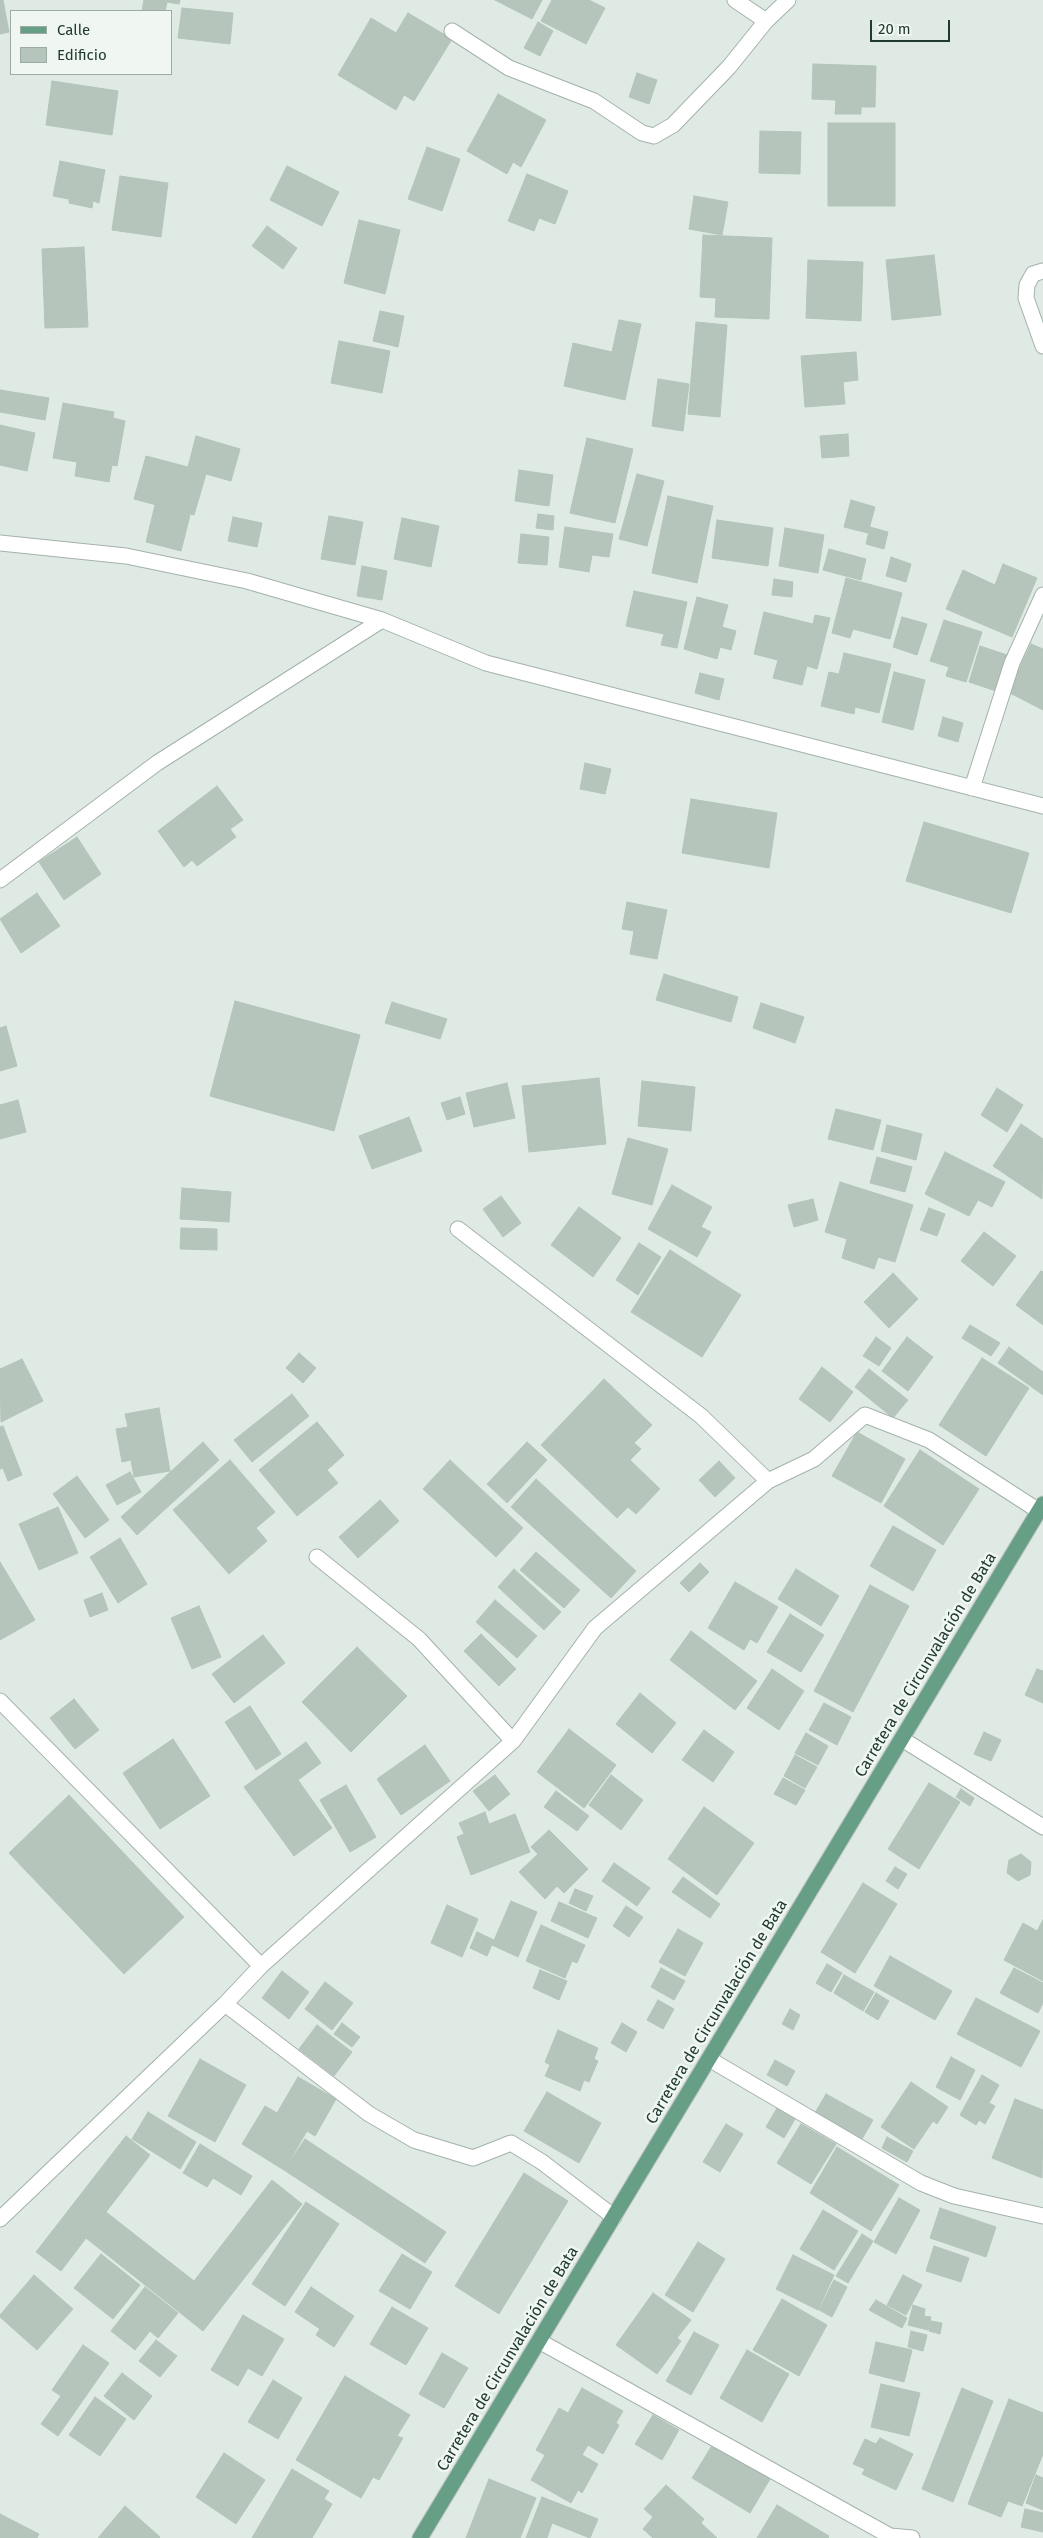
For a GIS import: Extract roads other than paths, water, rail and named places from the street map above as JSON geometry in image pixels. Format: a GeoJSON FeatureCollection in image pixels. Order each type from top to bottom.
{"type":"FeatureCollection","features":[{"type":"Feature","properties":{"kind":"main road","name":"Carretera de Circunvalación de Bata"},"geometry":{"type":"LineString","coordinates":[[420,2538],[1041,1508]]}},
{"type":"Feature","properties":{"kind":"street"},"geometry":{"type":"LineString","coordinates":[[735,0],[766,21]]}},
{"type":"Feature","properties":{"kind":"street"},"geometry":{"type":"LineString","coordinates":[[452,31],[509,68],[594,101],[642,133],[654,136],[673,125],[729,67],[766,21],[788,0]]}},
{"type":"Feature","properties":{"kind":"street"},"geometry":{"type":"LineString","coordinates":[[1043,272],[1034,274],[1027,285],[1026,298],[1043,346]]}},
{"type":"Feature","properties":{"kind":"street"},"geometry":{"type":"LineString","coordinates":[[0,542],[126,556],[247,581],[382,620],[486,663],[1043,806]]}},
{"type":"Feature","properties":{"kind":"street"},"geometry":{"type":"LineString","coordinates":[[972,788],[1012,663],[1043,595]]}},
{"type":"Feature","properties":{"kind":"street"},"geometry":{"type":"LineString","coordinates":[[0,880],[157,764],[382,620]]}},
{"type":"Feature","properties":{"kind":"street"},"geometry":{"type":"LineString","coordinates":[[458,1229],[700,1416],[768,1481]]}},
{"type":"Feature","properties":{"kind":"street"},"geometry":{"type":"LineString","coordinates":[[0,2219],[226,2004],[261,1966],[513,1741],[596,1628],[768,1481],[814,1459],[865,1416],[929,1440],[1041,1508]]}},
{"type":"Feature","properties":{"kind":"street"},"geometry":{"type":"LineString","coordinates":[[317,1558],[419,1639],[513,1741]]}},
{"type":"Feature","properties":{"kind":"street"},"geometry":{"type":"LineString","coordinates":[[0,1701],[261,1966]]}},
{"type":"Feature","properties":{"kind":"street"},"geometry":{"type":"LineString","coordinates":[[902,1739],[1043,1827]]}},
{"type":"Feature","properties":{"kind":"street"},"geometry":{"type":"LineString","coordinates":[[226,2004],[369,2114],[414,2140],[473,2158],[511,2143],[542,2162],[614,2217]]}},
{"type":"Feature","properties":{"kind":"street"},"geometry":{"type":"LineString","coordinates":[[709,2060],[921,2183],[954,2196],[1043,2216]]}},
{"type":"Feature","properties":{"kind":"street"},"geometry":{"type":"LineString","coordinates":[[539,2341],[890,2537],[912,2538]]}}]}
